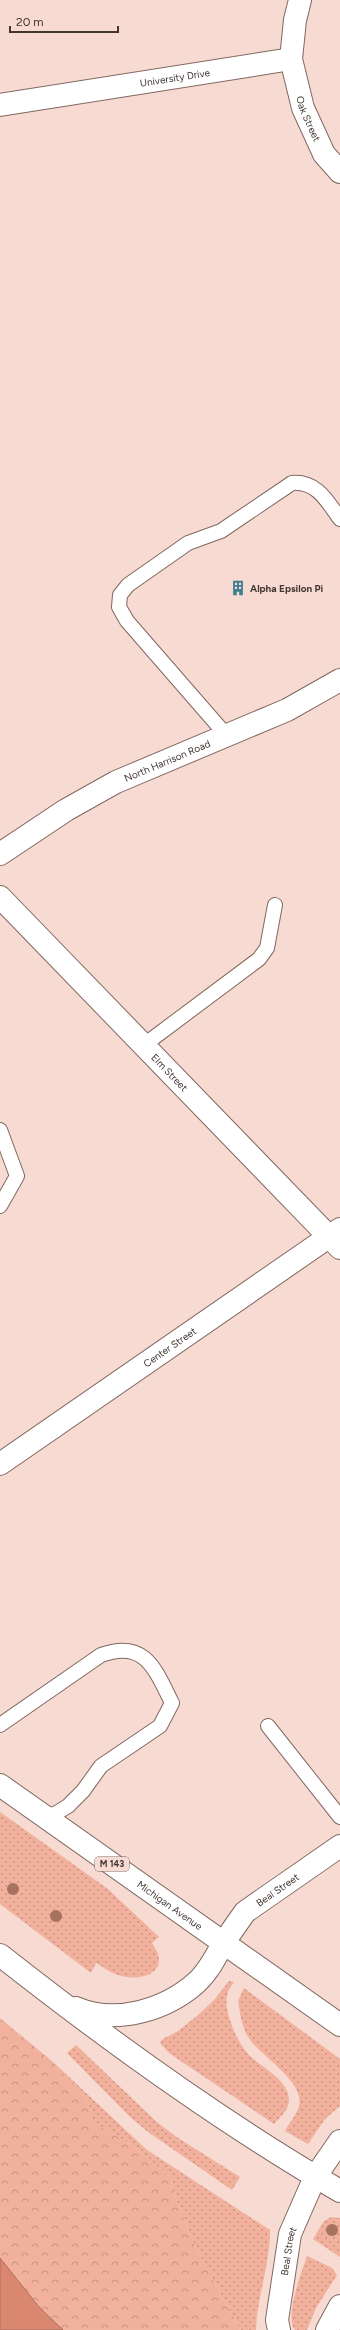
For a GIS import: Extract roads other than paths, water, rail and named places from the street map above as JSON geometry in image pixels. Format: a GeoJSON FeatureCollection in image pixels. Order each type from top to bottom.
{"type":"FeatureCollection","features":[{"type":"Feature","properties":{"kind":"street"},"geometry":{"type":"LineString","coordinates":[[291,59],[295,20],[300,0]]}},
{"type":"Feature","properties":{"kind":"street","name":"University Drive"},"geometry":{"type":"LineString","coordinates":[[0,105],[291,59]]}},
{"type":"Feature","properties":{"kind":"street","name":"Oak Street"},"geometry":{"type":"LineString","coordinates":[[291,59],[302,108],[324,154],[340,172]]}},
{"type":"Feature","properties":{"kind":"street","name":"North Harrison Road"},"geometry":{"type":"LineString","coordinates":[[0,854],[66,810],[116,782],[287,710],[340,680]]}},
{"type":"Feature","properties":{"kind":"street","name":"Elm Street"},"geometry":{"type":"LineString","coordinates":[[0,897],[144,1045],[336,1238]]}},
{"type":"Feature","properties":{"kind":"street","name":"Center Street"},"geometry":{"type":"LineString","coordinates":[[0,1464],[336,1238]]}},
{"type":"Feature","properties":{"kind":"street","name":"Michigan Avenue"},"geometry":{"type":"LineString","coordinates":[[0,1786],[340,2025]]}},
{"type":"Feature","properties":{"kind":"street","name":"Beal Street"},"geometry":{"type":"LineString","coordinates":[[57,1999],[80,2010],[105,2014],[130,2014],[155,2009],[178,1997],[197,1982],[213,1963],[224,1942],[245,1912],[340,1846]]}},
{"type":"Feature","properties":{"kind":"street"},"geometry":{"type":"LineString","coordinates":[[0,1955],[57,1999],[195,2098],[340,2191]]}},
{"type":"Feature","properties":{"kind":"street","name":"Beal Street"},"geometry":{"type":"LineString","coordinates":[[279,2330],[277,2320],[290,2234],[316,2177],[340,2141]]}},
{"type":"Feature","properties":{"kind":"street"},"geometry":{"type":"LineString","coordinates":[[327,2330],[340,2306]]}},
{"type":"Feature","properties":{"kind":"lane"},"geometry":{"type":"LineString","coordinates":[[226,736],[127,621],[119,607],[120,595],[128,586],[188,543],[221,531],[292,483],[311,485],[324,497],[340,519]]}},
{"type":"Feature","properties":{"kind":"lane"},"geometry":{"type":"LineString","coordinates":[[144,1045],[259,959],[267,948],[275,906]]}},
{"type":"Feature","properties":{"kind":"lane"},"geometry":{"type":"LineString","coordinates":[[0,1206],[17,1176],[1,1131]]}},
{"type":"Feature","properties":{"kind":"lane"},"geometry":{"type":"LineString","coordinates":[[0,1725],[101,1655],[117,1649],[131,1651],[145,1658],[155,1670],[172,1702],[160,1726],[101,1766],[84,1791],[68,1806],[55,1814],[40,1815]]}},
{"type":"Feature","properties":{"kind":"lane"},"geometry":{"type":"LineString","coordinates":[[268,1726],[340,1817]]}},
{"type":"Feature","properties":{"kind":"place","name":"Alpha Epsilon Pi"},"geometry":{"type":"Point","coordinates":[238,588]}}]}
